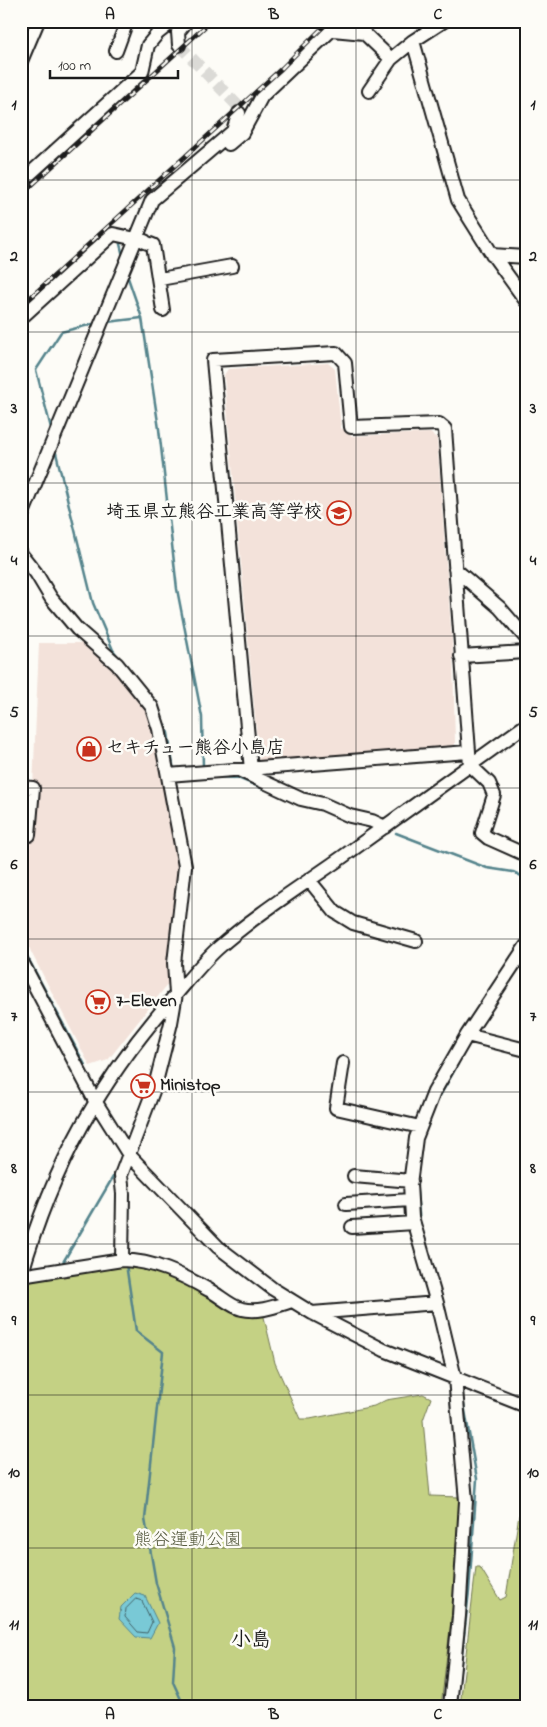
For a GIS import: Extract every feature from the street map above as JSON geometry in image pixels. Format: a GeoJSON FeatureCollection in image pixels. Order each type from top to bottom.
{"type":"FeatureCollection","features":[{"type":"Feature","properties":{"kind":"street"},"geometry":{"type":"LineString","coordinates":[[21,61],[26,39],[38,21]]}},
{"type":"Feature","properties":{"kind":"street"},"geometry":{"type":"LineString","coordinates":[[116,50],[127,21]]}},
{"type":"Feature","properties":{"kind":"street"},"geometry":{"type":"LineString","coordinates":[[21,182],[142,72],[148,45],[158,33],[173,21]]}},
{"type":"Feature","properties":{"kind":"street"},"geometry":{"type":"LineString","coordinates":[[179,45],[178,32],[187,21]]}},
{"type":"Feature","properties":{"kind":"street"},"geometry":{"type":"LineString","coordinates":[[369,91],[391,59],[413,41],[444,21]]}},
{"type":"Feature","properties":{"kind":"street"},"geometry":{"type":"LineString","coordinates":[[21,518],[141,240],[162,203],[242,133],[262,96],[337,26],[364,33],[391,59]]}},
{"type":"Feature","properties":{"kind":"street"},"geometry":{"type":"LineString","coordinates":[[413,41],[458,200],[492,255],[526,301]]}},
{"type":"Feature","properties":{"kind":"street"},"geometry":{"type":"LineString","coordinates":[[141,240],[152,200],[233,131],[239,113]]}},
{"type":"Feature","properties":{"kind":"street"},"geometry":{"type":"LineString","coordinates":[[21,318],[113,234],[141,240],[153,245],[164,310]]}},
{"type":"Feature","properties":{"kind":"street"},"geometry":{"type":"LineString","coordinates":[[492,255],[526,257]]}},
{"type":"Feature","properties":{"kind":"street"},"geometry":{"type":"LineString","coordinates":[[160,279],[232,266]]}},
{"type":"Feature","properties":{"kind":"street"},"geometry":{"type":"LineString","coordinates":[[246,771],[213,360],[336,354],[345,363],[350,427],[439,424],[445,428],[468,752],[470,766],[489,782],[494,795],[482,834],[526,855]]}},
{"type":"Feature","properties":{"kind":"street"},"geometry":{"type":"LineString","coordinates":[[21,554],[51,598],[77,629],[117,664],[152,707],[172,775],[185,866],[174,963],[176,994],[154,1086],[132,1157],[121,1174],[126,1261]]}},
{"type":"Feature","properties":{"kind":"street"},"geometry":{"type":"LineString","coordinates":[[455,569],[500,608],[526,638]]}},
{"type":"Feature","properties":{"kind":"street"},"geometry":{"type":"LineString","coordinates":[[461,656],[526,652]]}},
{"type":"Feature","properties":{"kind":"street"},"geometry":{"type":"LineString","coordinates":[[292,1301],[268,1309],[242,1309],[207,1289],[155,1264],[126,1261],[21,1276],[36,1223],[50,1190],[94,1101],[153,1019],[218,949],[310,880],[526,725]]}},
{"type":"Feature","properties":{"kind":"street"},"geometry":{"type":"LineString","coordinates":[[172,775],[246,771],[468,752]]}},
{"type":"Feature","properties":{"kind":"street"},"geometry":{"type":"LineString","coordinates":[[246,771],[301,799],[323,804],[350,816],[372,821],[385,827]]}},
{"type":"Feature","properties":{"kind":"street"},"geometry":{"type":"LineString","coordinates":[[21,786],[32,788],[29,835],[21,835]]}},
{"type":"Feature","properties":{"kind":"street"},"geometry":{"type":"LineString","coordinates":[[310,880],[335,912],[352,924],[416,941]]}},
{"type":"Feature","properties":{"kind":"street"},"geometry":{"type":"LineString","coordinates":[[450,1706],[459,1616],[466,1501],[460,1380],[414,1223],[411,1181],[416,1138],[434,1092],[526,946]]}},
{"type":"Feature","properties":{"kind":"street"},"geometry":{"type":"LineString","coordinates":[[21,960],[94,1101],[132,1157],[218,1246],[292,1301],[312,1313],[384,1350],[526,1406]]}},
{"type":"Feature","properties":{"kind":"street"},"geometry":{"type":"LineString","coordinates":[[471,1036],[526,1050]]}},
{"type":"Feature","properties":{"kind":"street"},"geometry":{"type":"LineString","coordinates":[[343,1063],[336,1108],[420,1127]]}},
{"type":"Feature","properties":{"kind":"street"},"geometry":{"type":"LineString","coordinates":[[354,1176],[411,1181]]}},
{"type":"Feature","properties":{"kind":"street"},"geometry":{"type":"LineString","coordinates":[[346,1204],[411,1200]]}},
{"type":"Feature","properties":{"kind":"street"},"geometry":{"type":"LineString","coordinates":[[352,1227],[414,1223]]}},
{"type":"Feature","properties":{"kind":"street"},"geometry":{"type":"LineString","coordinates":[[312,1313],[437,1303]]}},
{"type":"Feature","properties":{"kind":"shaded area","name":"埼玉県立熊谷工業高等学校"},"geometry":{"type":"Polygon","coordinates":[[[328,363],[335,369],[341,428],[352,436],[430,433],[437,438],[453,656],[455,743],[448,751],[259,761],[224,375],[228,369],[328,363]]]}},
{"type":"Feature","properties":{"kind":"shaded area"},"geometry":{"type":"Polygon","coordinates":[[[39,643],[86,643],[112,663],[150,707],[182,865],[171,980],[108,1060],[90,1066],[31,952],[21,925],[21,837],[31,836],[39,643]]]}},
{"type":"Feature","properties":{"kind":"green space","name":"熊谷運動公園"},"geometry":{"type":"Polygon","coordinates":[[[125,1263],[152,1267],[263,1313],[275,1363],[300,1419],[310,1419],[374,1406],[386,1400],[423,1394],[431,1398],[423,1420],[430,1496],[459,1497],[459,1551],[441,1706],[21,1706],[21,1316],[28,1283],[32,1279],[125,1263]]]}},
{"type":"Feature","properties":{"kind":"green space"},"geometry":{"type":"Polygon","coordinates":[[[519,1515],[526,1517],[526,1706],[460,1706],[476,1567],[480,1567],[500,1600],[506,1597],[519,1515]]]}},
{"type":"Feature","properties":{"kind":"water"},"geometry":{"type":"Polygon","coordinates":[[[135,1593],[145,1596],[158,1623],[150,1638],[136,1637],[119,1619],[121,1607],[135,1593]]]}},
{"type":"Feature","properties":{"kind":"waterway"},"geometry":{"type":"LineString","coordinates":[[119,240],[123,256]]}},
{"type":"Feature","properties":{"kind":"waterway"},"geometry":{"type":"LineString","coordinates":[[127,275],[142,318],[159,429],[177,589],[202,717],[203,768]]}},
{"type":"Feature","properties":{"kind":"waterway"},"geometry":{"type":"LineString","coordinates":[[107,322],[142,318]]}},
{"type":"Feature","properties":{"kind":"waterway"},"geometry":{"type":"LineString","coordinates":[[52,432],[36,370],[61,332],[97,323]]}},
{"type":"Feature","properties":{"kind":"waterway"},"geometry":{"type":"LineString","coordinates":[[55,449],[93,603],[113,650],[120,659]]}},
{"type":"Feature","properties":{"kind":"waterway"},"geometry":{"type":"LineString","coordinates":[[158,709],[168,733],[174,771]]}},
{"type":"Feature","properties":{"kind":"waterway"},"geometry":{"type":"LineString","coordinates":[[214,777],[238,778],[264,789]]}},
{"type":"Feature","properties":{"kind":"waterway"},"geometry":{"type":"LineString","coordinates":[[175,779],[177,791]]}},
{"type":"Feature","properties":{"kind":"waterway"},"geometry":{"type":"LineString","coordinates":[[396,833],[487,868],[513,872],[526,878]]}},
{"type":"Feature","properties":{"kind":"waterway"},"geometry":{"type":"LineString","coordinates":[[21,945],[85,1065]]}},
{"type":"Feature","properties":{"kind":"waterway"},"geometry":{"type":"LineString","coordinates":[[178,1018],[180,1011]]}},
{"type":"Feature","properties":{"kind":"waterway"},"geometry":{"type":"LineString","coordinates":[[166,1067],[175,1033]]}},
{"type":"Feature","properties":{"kind":"waterway"},"geometry":{"type":"LineString","coordinates":[[436,1103],[458,1064]]}},
{"type":"Feature","properties":{"kind":"waterway"},"geometry":{"type":"LineString","coordinates":[[136,1151],[158,1096]]}},
{"type":"Feature","properties":{"kind":"waterway"},"geometry":{"type":"LineString","coordinates":[[62,1264],[113,1177]]}},
{"type":"Feature","properties":{"kind":"waterway"},"geometry":{"type":"LineString","coordinates":[[416,1182],[420,1224]]}},
{"type":"Feature","properties":{"kind":"waterway"},"geometry":{"type":"LineString","coordinates":[[128,1244],[129,1204]]}},
{"type":"Feature","properties":{"kind":"waterway"},"geometry":{"type":"LineString","coordinates":[[126,1264],[136,1331],[163,1352],[145,1519],[156,1583],[175,1647],[173,1682],[184,1706]]}},
{"type":"Feature","properties":{"kind":"waterway"},"geometry":{"type":"LineString","coordinates":[[456,1706],[469,1591],[477,1479],[463,1399]]}},
{"type":"Feature","properties":{"kind":"tunnel"},"geometry":{"type":"LineString","coordinates":[[179,45],[237,105],[239,113]]}},
{"type":"Feature","properties":{"kind":"railway"},"geometry":{"type":"LineString","coordinates":[[21,195],[211,21]]}},
{"type":"Feature","properties":{"kind":"railway"},"geometry":{"type":"LineString","coordinates":[[21,306],[282,68],[329,21]]}},
{"type":"Feature","properties":{"kind":"place","name":"埼玉県立熊谷工業高等学校"},"geometry":{"type":"Point","coordinates":[339,513]}},
{"type":"Feature","properties":{"kind":"place","name":"セキチュー熊谷小島店"},"geometry":{"type":"Point","coordinates":[89,749]}},
{"type":"Feature","properties":{"kind":"place","name":"7-Eleven"},"geometry":{"type":"Point","coordinates":[98,1002]}},
{"type":"Feature","properties":{"kind":"place","name":"Ministop"},"geometry":{"type":"Point","coordinates":[143,1086]}},
{"type":"Feature","properties":{"kind":"district","name":"小島"},"geometry":{"type":"Point","coordinates":[251,1641]}}]}
